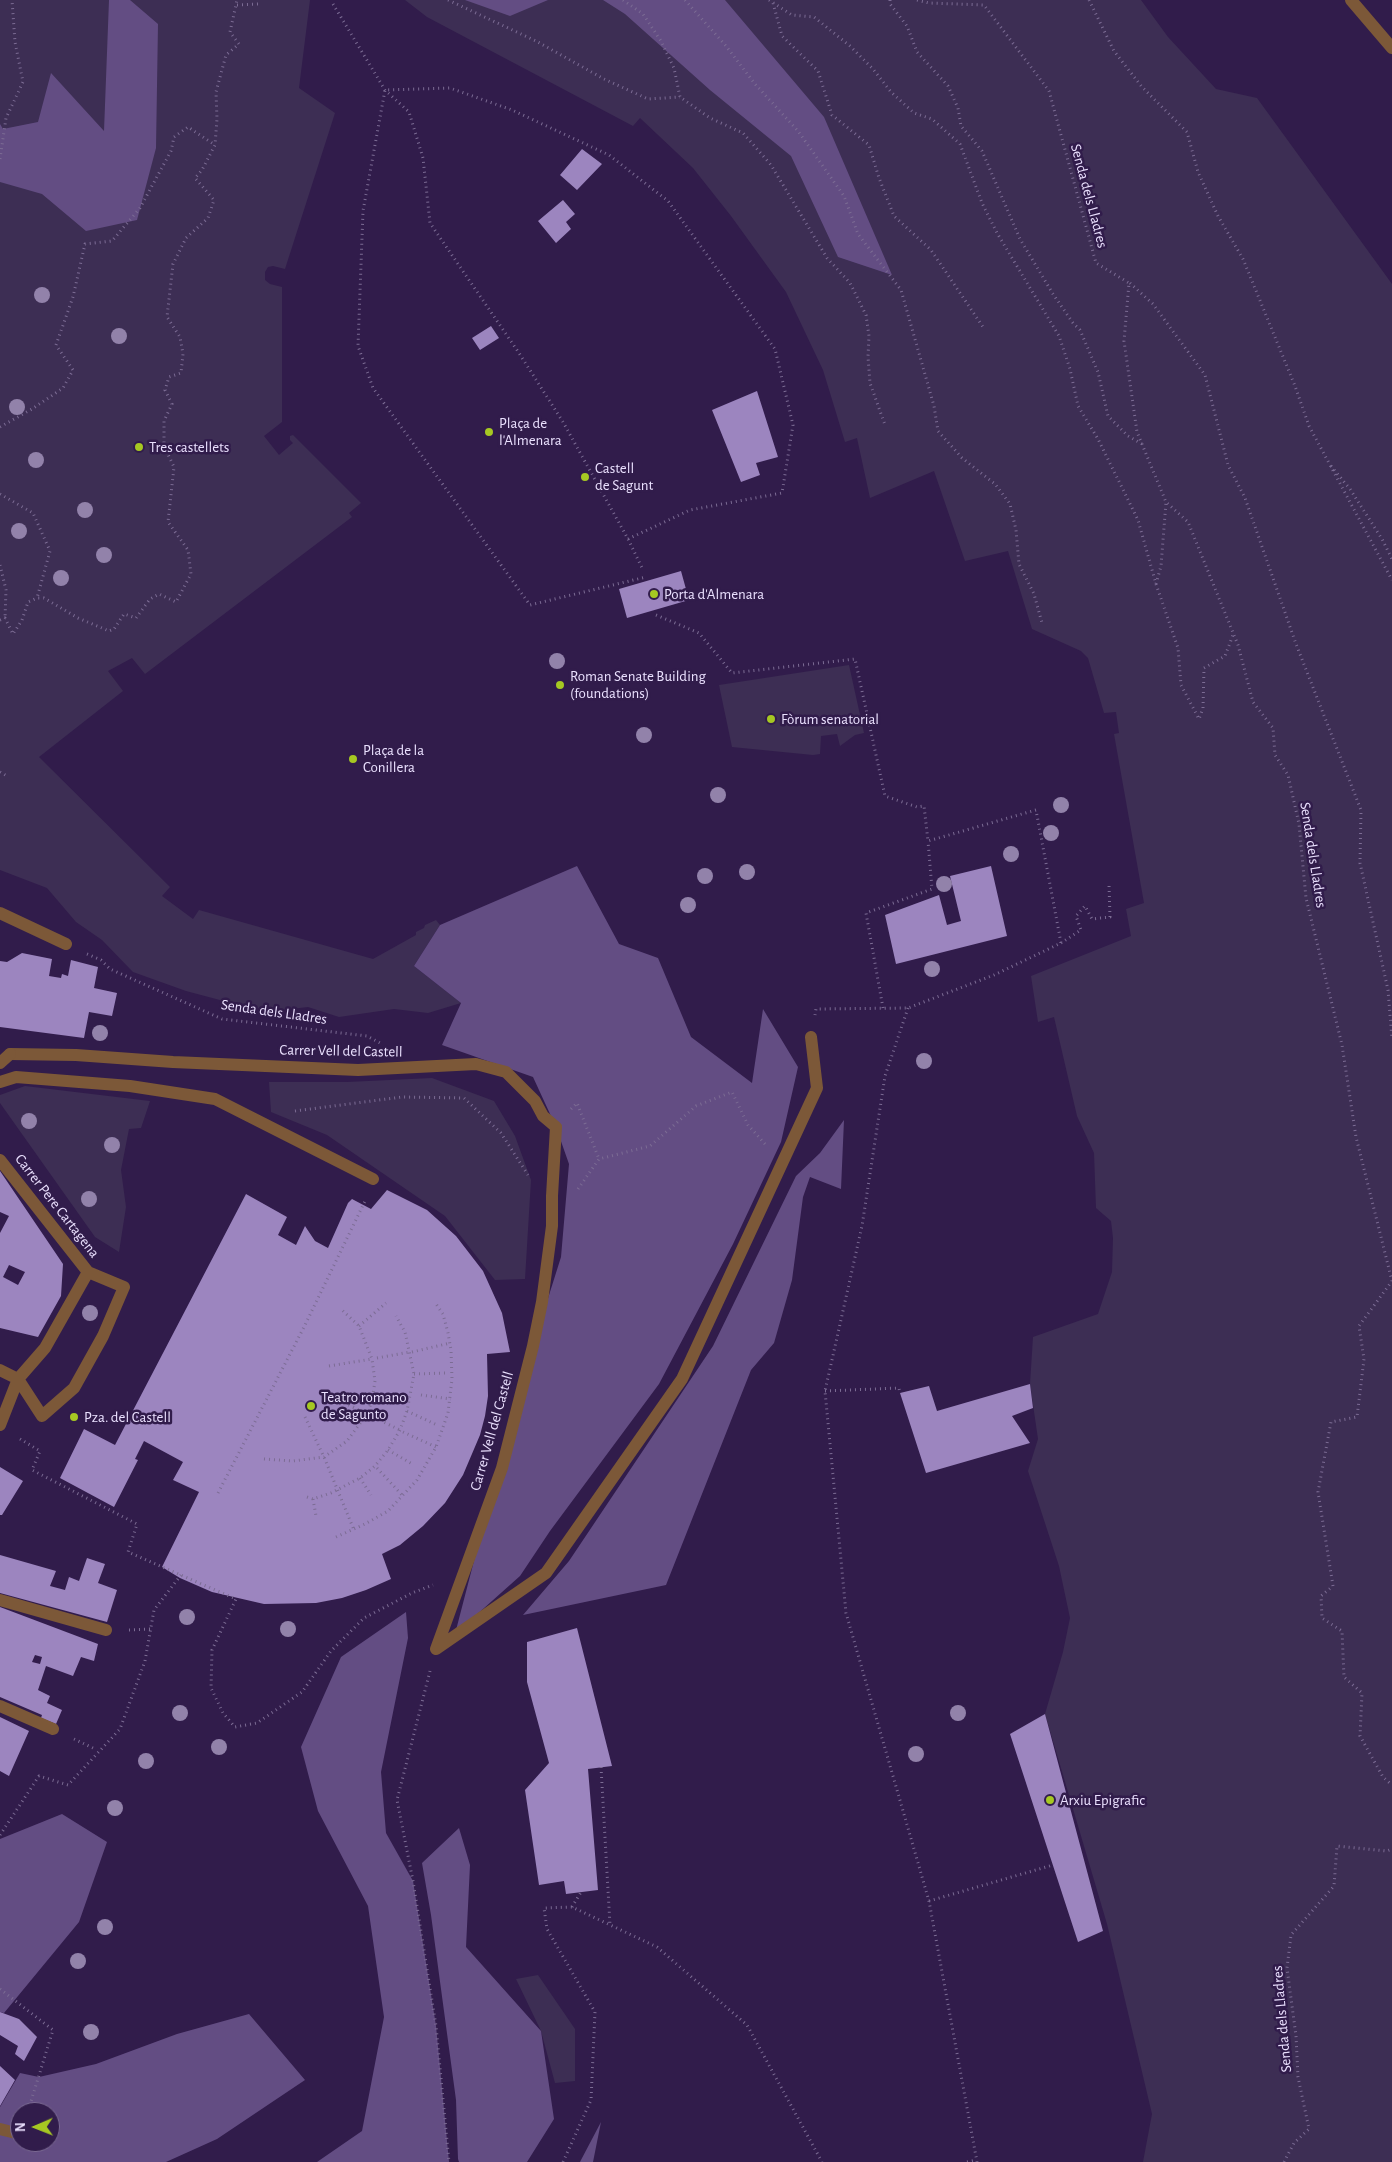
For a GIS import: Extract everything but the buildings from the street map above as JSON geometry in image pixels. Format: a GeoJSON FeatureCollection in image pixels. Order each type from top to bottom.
{"type":"FeatureCollection","features":[{"type":"Feature","properties":{"kind":"street"},"geometry":{"type":"LineString","coordinates":[[1350,0],[1392,48]]}},
{"type":"Feature","properties":{"kind":"street"},"geometry":{"type":"LineString","coordinates":[[0,912],[66,944]]}},
{"type":"Feature","properties":{"kind":"street"},"geometry":{"type":"LineString","coordinates":[[436,1649],[546,1572],[682,1379],[817,1088],[811,1038]]}},
{"type":"Feature","properties":{"kind":"street","name":"Carrer Vell del Castell"},"geometry":{"type":"LineString","coordinates":[[5,1058],[76,1055],[174,1062],[358,1070],[476,1064],[506,1072],[535,1101],[543,1116],[556,1126],[552,1226],[542,1302],[502,1468],[436,1649]]}},
{"type":"Feature","properties":{"kind":"street"},"geometry":{"type":"LineString","coordinates":[[0,1082],[16,1077],[35,1078],[130,1086],[215,1099],[373,1179]]}},
{"type":"Feature","properties":{"kind":"street","name":"Carrer Pere Cartagena"},"geometry":{"type":"LineString","coordinates":[[0,1160],[88,1272],[124,1287],[103,1336],[74,1388],[42,1416],[18,1379],[45,1348],[88,1272]]}},
{"type":"Feature","properties":{"kind":"street"},"geometry":{"type":"LineString","coordinates":[[0,1370],[18,1379],[0,1425]]}},
{"type":"Feature","properties":{"kind":"street"},"geometry":{"type":"LineString","coordinates":[[0,1600],[106,1630]]}},
{"type":"Feature","properties":{"kind":"street"},"geometry":{"type":"LineString","coordinates":[[0,1706],[53,1729]]}},
{"type":"Feature","properties":{"kind":"path"},"geometry":{"type":"LineString","coordinates":[[0,159],[6,118],[23,82],[15,42],[12,0]]}},
{"type":"Feature","properties":{"kind":"path"},"geometry":{"type":"LineString","coordinates":[[0,565],[6,590],[6,618],[13,634],[22,620],[28,602],[37,598],[44,598],[78,618],[109,631],[114,629],[124,614],[136,618],[150,599],[160,594],[176,602],[191,574],[188,550],[168,522],[174,467],[164,446],[164,421],[172,404],[165,390],[169,377],[181,373],[183,354],[180,336],[167,317],[174,264],[186,238],[208,218],[214,200],[195,178],[202,170],[214,145],[217,119],[216,92],[226,55],[239,44],[230,32],[237,0]]}},
{"type":"Feature","properties":{"kind":"path"},"geometry":{"type":"LineString","coordinates":[[237,6],[258,4],[258,0]]}},
{"type":"Feature","properties":{"kind":"path"},"geometry":{"type":"LineString","coordinates":[[448,0],[536,41],[604,79],[648,99],[680,97],[710,118],[744,133],[776,173],[827,258],[850,283],[866,315],[869,336],[870,384],[886,425]]}},
{"type":"Feature","properties":{"kind":"path"},"geometry":{"type":"LineString","coordinates":[[623,0],[643,14],[661,41],[674,68],[680,97]]}},
{"type":"Feature","properties":{"kind":"path"},"geometry":{"type":"LineString","coordinates":[[686,0],[726,46],[755,84],[798,131],[844,196],[858,234],[901,290],[934,406],[938,431],[962,458],[995,484],[1010,504],[1016,530],[1019,564],[1034,594],[1042,623]]}},
{"type":"Feature","properties":{"kind":"path"},"geometry":{"type":"LineString","coordinates":[[890,0],[890,4],[907,26],[918,52],[948,86],[958,108],[961,126],[982,151],[1020,240],[1072,323],[1080,330],[1098,372],[1108,416],[1128,436],[1142,444]]}},
{"type":"Feature","properties":{"kind":"path"},"geometry":{"type":"LineString","coordinates":[[918,0],[929,3],[984,5]]}},
{"type":"Feature","properties":{"kind":"path","name":"Senda dels Lladres"},"geometry":{"type":"LineString","coordinates":[[979,0],[1049,91],[1096,263],[1130,283],[1124,341],[1137,432],[1166,502],[1188,522],[1234,635],[1253,702],[1273,728],[1275,755],[1288,775],[1299,824],[1306,898],[1342,1045],[1356,1137],[1392,1281],[1359,1326],[1364,1359],[1357,1417],[1331,1422],[1318,1492],[1333,1586],[1321,1596],[1322,1618],[1342,1631],[1344,1677],[1362,1693],[1360,1736],[1383,1777],[1392,1785]]}},
{"type":"Feature","properties":{"kind":"path"},"geometry":{"type":"LineString","coordinates":[[1089,0],[1114,51],[1142,87],[1187,132],[1198,172],[1218,216],[1243,259],[1295,386],[1309,426],[1392,580]]}},
{"type":"Feature","properties":{"kind":"path"},"geometry":{"type":"LineString","coordinates":[[771,1],[782,36],[818,71],[832,115],[869,145],[879,178],[894,216],[931,250],[983,327]]}},
{"type":"Feature","properties":{"kind":"path"},"geometry":{"type":"LineString","coordinates":[[771,1],[792,15],[814,18],[850,46],[873,69],[891,92],[914,114],[932,119],[960,144],[979,196],[993,225],[1059,336],[1070,369],[1078,406],[1098,438],[1138,520],[1156,584],[1178,648],[1181,685],[1200,719],[1203,708],[1204,668],[1225,656],[1234,635]]}},
{"type":"Feature","properties":{"kind":"path"},"geometry":{"type":"LineString","coordinates":[[333,4],[386,90],[409,112],[423,158],[430,223],[519,353],[558,414],[628,539],[643,570]]}},
{"type":"Feature","properties":{"kind":"path"},"geometry":{"type":"LineString","coordinates":[[386,90],[450,88],[512,110],[609,155],[668,201],[775,349],[793,425],[782,493],[690,510],[628,539]]}},
{"type":"Feature","properties":{"kind":"path"},"geometry":{"type":"LineString","coordinates":[[386,90],[362,211],[358,346],[373,388],[530,605],[646,577]]}},
{"type":"Feature","properties":{"kind":"path"},"geometry":{"type":"LineString","coordinates":[[0,427],[32,409],[63,388],[73,370],[56,345],[73,298],[85,244],[112,241],[140,208],[171,151],[174,137],[188,128],[214,145]]}},
{"type":"Feature","properties":{"kind":"path"},"geometry":{"type":"LineString","coordinates":[[1130,283],[1153,304],[1204,375],[1228,465],[1245,498],[1296,644],[1361,810],[1360,863],[1388,990],[1392,1038]]}},
{"type":"Feature","properties":{"kind":"path"},"geometry":{"type":"LineString","coordinates":[[1327,460],[1350,489],[1382,539],[1392,559]]}},
{"type":"Feature","properties":{"kind":"path"},"geometry":{"type":"LineString","coordinates":[[0,494],[33,513],[50,551],[37,598]]}},
{"type":"Feature","properties":{"kind":"path"},"geometry":{"type":"LineString","coordinates":[[1156,584],[1161,566],[1166,502]]}},
{"type":"Feature","properties":{"kind":"path"},"geometry":{"type":"LineString","coordinates":[[656,615],[699,633],[732,673],[855,659],[885,796],[917,807],[924,806],[932,889],[866,913],[883,1008]]}},
{"type":"Feature","properties":{"kind":"path"},"geometry":{"type":"LineString","coordinates":[[0,620],[6,618]]}},
{"type":"Feature","properties":{"kind":"path"},"geometry":{"type":"LineString","coordinates":[[612,692],[623,690]]}},
{"type":"Feature","properties":{"kind":"path"},"geometry":{"type":"LineString","coordinates":[[0,772],[7,776]]}},
{"type":"Feature","properties":{"kind":"path"},"geometry":{"type":"LineString","coordinates":[[928,841],[1036,810],[1061,943]]}},
{"type":"Feature","properties":{"kind":"path"},"geometry":{"type":"LineString","coordinates":[[811,1038],[816,1010],[908,1008],[994,975],[1061,943],[1081,930],[1076,916],[1085,906],[1092,919],[1110,917],[1108,885]]}},
{"type":"Feature","properties":{"kind":"path","name":"Senda dels Lladres"},"geometry":{"type":"LineString","coordinates":[[66,944],[101,960],[110,969],[222,1019],[367,1036],[384,1045]]}},
{"type":"Feature","properties":{"kind":"path"},"geometry":{"type":"LineString","coordinates":[[908,1008],[885,1076],[862,1226],[825,1391],[846,1613],[929,1901],[977,2161],[967,2162]]}},
{"type":"Feature","properties":{"kind":"path"},"geometry":{"type":"LineString","coordinates":[[552,1226],[599,1159],[650,1146],[696,1106],[732,1092],[748,1125],[783,1163]]}},
{"type":"Feature","properties":{"kind":"path"},"geometry":{"type":"LineString","coordinates":[[291,1112],[402,1097],[464,1098],[501,1133],[531,1180],[552,1196]]}},
{"type":"Feature","properties":{"kind":"path"},"geometry":{"type":"LineString","coordinates":[[218,1493],[358,1218]]}},
{"type":"Feature","properties":{"kind":"path"},"geometry":{"type":"LineString","coordinates":[[359,1326],[386,1303]]}},
{"type":"Feature","properties":{"kind":"path"},"geometry":{"type":"LineString","coordinates":[[336,1538],[388,1511],[417,1480],[436,1448],[448,1414],[452,1379],[450,1343],[443,1314],[436,1304]]}},
{"type":"Feature","properties":{"kind":"path"},"geometry":{"type":"LineString","coordinates":[[264,1460],[294,1461],[324,1457],[347,1441],[367,1414],[372,1401],[375,1381],[374,1359],[359,1326],[342,1309]]}},
{"type":"Feature","properties":{"kind":"path"},"geometry":{"type":"LineString","coordinates":[[307,1498],[313,1499],[338,1490],[360,1478],[388,1450],[402,1431],[414,1374],[411,1352],[405,1332],[396,1316]]}},
{"type":"Feature","properties":{"kind":"path"},"geometry":{"type":"LineString","coordinates":[[329,1366],[411,1352],[450,1343]]}},
{"type":"Feature","properties":{"kind":"path"},"geometry":{"type":"LineString","coordinates":[[414,1374],[448,1372]]}},
{"type":"Feature","properties":{"kind":"path"},"geometry":{"type":"LineString","coordinates":[[825,1391],[899,1388],[900,1393]]}},
{"type":"Feature","properties":{"kind":"path"},"geometry":{"type":"LineString","coordinates":[[326,1394],[436,1448]]}},
{"type":"Feature","properties":{"kind":"path"},"geometry":{"type":"LineString","coordinates":[[421,1395],[451,1400]]}},
{"type":"Feature","properties":{"kind":"path"},"geometry":{"type":"LineString","coordinates":[[407,1412],[437,1425]]}},
{"type":"Feature","properties":{"kind":"path"},"geometry":{"type":"LineString","coordinates":[[305,1417],[324,1457],[354,1530]]}},
{"type":"Feature","properties":{"kind":"path"},"geometry":{"type":"LineString","coordinates":[[16,1437],[40,1451],[32,1470],[137,1524],[128,1552],[236,1599],[212,1650],[211,1688],[223,1713],[235,1726],[257,1724],[302,1692],[331,1651],[364,1618],[412,1593]]}},
{"type":"Feature","properties":{"kind":"path"},"geometry":{"type":"LineString","coordinates":[[388,1450],[414,1465]]}},
{"type":"Feature","properties":{"kind":"path"},"geometry":{"type":"LineString","coordinates":[[377,1468],[402,1495]]}},
{"type":"Feature","properties":{"kind":"path"},"geometry":{"type":"LineString","coordinates":[[360,1478],[371,1495]]}},
{"type":"Feature","properties":{"kind":"path"},"geometry":{"type":"LineString","coordinates":[[313,1499],[316,1516]]}},
{"type":"Feature","properties":{"kind":"path"},"geometry":{"type":"LineString","coordinates":[[0,1835],[39,1776],[68,1785],[120,1729],[145,1661],[154,1610],[181,1575]]}},
{"type":"Feature","properties":{"kind":"path"},"geometry":{"type":"LineString","coordinates":[[436,1649],[397,1800],[413,1881],[436,2026],[449,2162]]}},
{"type":"Feature","properties":{"kind":"path"},"geometry":{"type":"LineString","coordinates":[[601,1768],[610,1925]]}},
{"type":"Feature","properties":{"kind":"path","name":"Senda dels Lladres"},"geometry":{"type":"LineString","coordinates":[[1284,2162],[1294,2143],[1309,2129],[1298,2077],[1296,2036],[1287,1968],[1291,1935],[1334,1886],[1337,1846],[1387,1852],[1392,1849]]}},
{"type":"Feature","properties":{"kind":"path"},"geometry":{"type":"LineString","coordinates":[[929,1901],[1053,1865]]}},
{"type":"Feature","properties":{"kind":"path"},"geometry":{"type":"LineString","coordinates":[[572,1907],[581,1892]]}},
{"type":"Feature","properties":{"kind":"path"},"geometry":{"type":"LineString","coordinates":[[563,2162],[591,2100],[595,2012],[547,1929],[544,1908],[572,1907],[657,1947],[747,2025],[822,2162]]}},
{"type":"Feature","properties":{"kind":"path"},"geometry":{"type":"LineString","coordinates":[[0,1989],[53,2030],[31,2102]]}},
{"type":"Feature","properties":{"kind":"shaded area"},"geometry":{"type":"Polygon","coordinates":[[[0,0],[310,0],[299,88],[335,113],[285,269],[273,266],[268,267],[265,272],[265,280],[270,284],[282,287],[282,422],[264,436],[279,455],[293,443],[290,440],[290,436],[293,435],[361,503],[349,513],[352,517],[145,674],[132,658],[108,671],[123,691],[39,757],[170,887],[162,896],[193,919],[199,910],[373,959],[416,935],[416,932],[424,928],[425,925],[436,920],[440,925],[414,966],[461,1003],[428,1013],[394,1009],[339,1017],[308,1007],[265,1012],[186,991],[133,972],[102,940],[76,922],[47,888],[0,870],[0,0]]]}},
{"type":"Feature","properties":{"kind":"shaded area"},"geometry":{"type":"Polygon","coordinates":[[[109,0],[130,0],[158,24],[156,148],[137,220],[86,231],[42,194],[0,182],[0,124],[3,129],[38,122],[51,73],[104,131],[109,0]]]}},
{"type":"Feature","properties":{"kind":"shaded area"},"geometry":{"type":"Polygon","coordinates":[[[405,0],[1141,0],[1168,37],[1216,89],[1257,98],[1392,284],[1392,2162],[1143,2162],[1152,2114],[1107,1924],[1045,1714],[1063,1652],[1070,1618],[1059,1566],[1028,1471],[1038,1439],[1030,1384],[1033,1337],[1098,1314],[1112,1272],[1113,1238],[1111,1221],[1096,1208],[1094,1153],[1077,1116],[1054,1017],[1038,1022],[1031,976],[1131,936],[1126,909],[1144,903],[1114,734],[1119,733],[1116,712],[1104,713],[1088,658],[1081,651],[1032,629],[1008,551],[965,561],[934,471],[870,498],[857,438],[845,442],[823,370],[786,292],[731,216],[693,168],[640,118],[633,126],[427,17],[405,0]]]}},
{"type":"Feature","properties":{"kind":"shaded area"},"geometry":{"type":"Polygon","coordinates":[[[465,0],[548,0],[510,16],[465,0]]]}},
{"type":"Feature","properties":{"kind":"shaded area"},"geometry":{"type":"Polygon","coordinates":[[[603,0],[725,0],[824,117],[892,275],[838,257],[791,156],[710,90],[625,14],[603,0]]]}},
{"type":"Feature","properties":{"kind":"shaded area"},"geometry":{"type":"Polygon","coordinates":[[[849,665],[864,733],[855,735],[840,746],[837,734],[821,736],[820,754],[813,755],[732,747],[719,685],[849,665]]]}},
{"type":"Feature","properties":{"kind":"shaded area"},"geometry":{"type":"Polygon","coordinates":[[[577,866],[619,944],[658,958],[691,1037],[752,1083],[763,1009],[798,1067],[781,1142],[733,1244],[659,1384],[550,1531],[520,1576],[455,1634],[533,1346],[561,1257],[569,1164],[556,1127],[533,1077],[442,1045],[461,1003],[414,966],[440,925],[577,866]]]}},
{"type":"Feature","properties":{"kind":"shaded area"},"geometry":{"type":"Polygon","coordinates":[[[432,1078],[494,1101],[515,1136],[531,1180],[525,1279],[495,1280],[445,1216],[327,1135],[271,1112],[269,1082],[347,1082],[432,1078]]]}},
{"type":"Feature","properties":{"kind":"shaded area"},"geometry":{"type":"Polygon","coordinates":[[[25,1086],[150,1101],[141,1128],[129,1129],[121,1170],[126,1207],[119,1252],[95,1237],[0,1103],[0,1095],[25,1086]]]}},
{"type":"Feature","properties":{"kind":"shaded area"},"geometry":{"type":"Polygon","coordinates":[[[844,1120],[841,1189],[810,1177],[803,1197],[792,1280],[774,1343],[751,1370],[666,1585],[523,1615],[569,1561],[713,1346],[796,1176],[820,1153],[844,1120]]]}},
{"type":"Feature","properties":{"kind":"shaded area"},"geometry":{"type":"Polygon","coordinates":[[[406,1612],[408,1638],[381,1772],[386,1833],[413,1881],[436,2026],[449,2162],[317,2162],[362,2131],[384,2017],[368,1906],[318,1811],[301,1747],[341,1657],[406,1612]]]}},
{"type":"Feature","properties":{"kind":"shaded area"},"geometry":{"type":"Polygon","coordinates":[[[62,1814],[107,1842],[79,1922],[4,2013],[0,2012],[0,1839],[62,1814]]]}},
{"type":"Feature","properties":{"kind":"shaded area"},"geometry":{"type":"Polygon","coordinates":[[[459,1828],[470,1865],[466,1947],[541,2031],[554,2119],[527,2162],[459,2162],[458,2159],[456,2100],[431,1915],[422,1863],[459,1828]]]}},
{"type":"Feature","properties":{"kind":"shaded area"},"geometry":{"type":"Polygon","coordinates":[[[538,1975],[575,2029],[575,2081],[555,2083],[541,2031],[516,1979],[538,1975]]]}},
{"type":"Feature","properties":{"kind":"shaded area"},"geometry":{"type":"Polygon","coordinates":[[[249,2014],[305,2080],[217,2139],[166,2162],[0,2162],[0,2107],[20,2073],[39,2077],[96,2064],[177,2034],[249,2014]]]}},
{"type":"Feature","properties":{"kind":"shaded area"},"geometry":{"type":"Polygon","coordinates":[[[601,2122],[593,2162],[580,2162],[581,2160],[601,2122]]]}},
{"type":"Feature","properties":{"kind":"place","name":"Plaça de l'Almenara"},"geometry":{"type":"Point","coordinates":[489,432]}},
{"type":"Feature","properties":{"kind":"place","name":"Tres castellets"},"geometry":{"type":"Point","coordinates":[139,447]}},
{"type":"Feature","properties":{"kind":"place","name":"Castell de Sagunt"},"geometry":{"type":"Point","coordinates":[585,477]}},
{"type":"Feature","properties":{"kind":"place","name":"Porta d'Almenara"},"geometry":{"type":"Point","coordinates":[654,594]}},
{"type":"Feature","properties":{"kind":"place","name":"Roman Senate Building (foundations)"},"geometry":{"type":"Point","coordinates":[560,685]}},
{"type":"Feature","properties":{"kind":"place","name":"Fòrum senatorial"},"geometry":{"type":"Point","coordinates":[771,719]}},
{"type":"Feature","properties":{"kind":"place","name":"Plaça de la Conillera"},"geometry":{"type":"Point","coordinates":[353,759]}},
{"type":"Feature","properties":{"kind":"place","name":"Teatro romano de Sagunto"},"geometry":{"type":"Point","coordinates":[311,1406]}},
{"type":"Feature","properties":{"kind":"place","name":"Pza. del Castell"},"geometry":{"type":"Point","coordinates":[74,1417]}},
{"type":"Feature","properties":{"kind":"place","name":"Arxiu Epigrafic"},"geometry":{"type":"Point","coordinates":[1050,1800]}}]}
